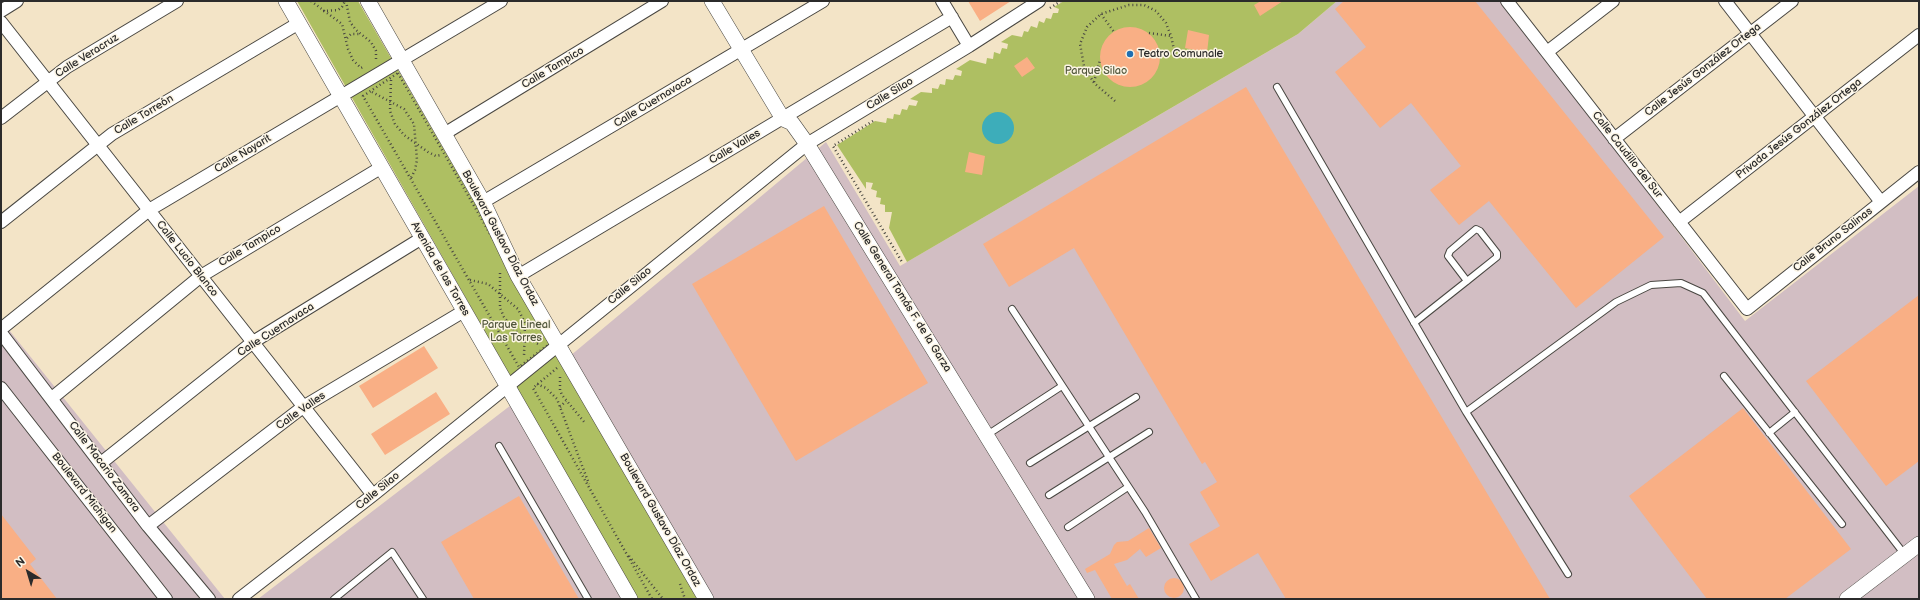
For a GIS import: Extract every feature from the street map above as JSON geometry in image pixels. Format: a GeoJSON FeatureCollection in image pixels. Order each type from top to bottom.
{"type":"FeatureCollection","features":[{"type":"Feature","properties":{"kind":"street"},"geometry":{"type":"LineString","coordinates":[[1,11],[17,1]]}},
{"type":"Feature","properties":{"kind":"street","name":"Calle Veracruz"},"geometry":{"type":"LineString","coordinates":[[1,118],[67,67],[177,1]]}},
{"type":"Feature","properties":{"kind":"street","name":"Avenida de las Torres"},"geometry":{"type":"LineString","coordinates":[[286,1],[630,599]]}},
{"type":"Feature","properties":{"kind":"street","name":"Boulevard Gustavo Díaz Ordaz"},"geometry":{"type":"LineString","coordinates":[[368,1],[483,202],[552,345],[706,599]]}},
{"type":"Feature","properties":{"kind":"street","name":"Calle Nayarit"},"geometry":{"type":"LineString","coordinates":[[1,328],[149,210],[500,1]]}},
{"type":"Feature","properties":{"kind":"street","name":"Calle Tampico"},"geometry":{"type":"LineString","coordinates":[[444,134],[662,1]]}},
{"type":"Feature","properties":{"kind":"street","name":"Calle General Tomás F. de la Garza"},"geometry":{"type":"LineString","coordinates":[[712,1],[783,119],[792,123],[807,144],[1087,599]]}},
{"type":"Feature","properties":{"kind":"street","name":"Calle Cuernavaca"},"geometry":{"type":"LineString","coordinates":[[483,202],[823,1]]}},
{"type":"Feature","properties":{"kind":"street"},"geometry":{"type":"LineString","coordinates":[[942,1],[969,46]]}},
{"type":"Feature","properties":{"kind":"street","name":"Calle Caudillo del Sur"},"geometry":{"type":"LineString","coordinates":[[1507,1],[1747,309]]}},
{"type":"Feature","properties":{"kind":"street"},"geometry":{"type":"LineString","coordinates":[[1547,52],[1613,1]]}},
{"type":"Feature","properties":{"kind":"street"},"geometry":{"type":"LineString","coordinates":[[1724,1],[1881,202]]}},
{"type":"Feature","properties":{"kind":"street","name":"Calle Jesús González Ortega"},"geometry":{"type":"LineString","coordinates":[[1614,139],[1792,1]]}},
{"type":"Feature","properties":{"kind":"street","name":"Calle Silao"},"geometry":{"type":"LineString","coordinates":[[239,599],[373,495],[507,387],[552,345],[807,144],[969,46],[1042,6]]}},
{"type":"Feature","properties":{"kind":"street","name":"Calle Valles"},"geometry":{"type":"LineString","coordinates":[[518,276],[952,18]]}},
{"type":"Feature","properties":{"kind":"street","name":"Calle Lucio Blanco"},"geometry":{"type":"LineString","coordinates":[[1,22],[373,495]]}},
{"type":"Feature","properties":{"kind":"street","name":"Calle Torreón"},"geometry":{"type":"LineString","coordinates":[[1,222],[112,134],[299,23]]}},
{"type":"Feature","properties":{"kind":"street","name":"Privada Jesús González Ortega"},"geometry":{"type":"LineString","coordinates":[[1679,222],[1919,35]]}},
{"type":"Feature","properties":{"kind":"street","name":"Calle Tampico"},"geometry":{"type":"LineString","coordinates":[[52,398],[200,276],[382,167]]}},
{"type":"Feature","properties":{"kind":"street","name":"Calle Bruno Salinas"},"geometry":{"type":"LineString","coordinates":[[1747,309],[1919,172]]}},
{"type":"Feature","properties":{"kind":"street","name":"Calle Cuernavaca"},"geometry":{"type":"LineString","coordinates":[[101,463],[253,342],[422,238]]}},
{"type":"Feature","properties":{"kind":"street","name":"Calle Valles"},"geometry":{"type":"LineString","coordinates":[[148,526],[304,407],[464,311]]}},
{"type":"Feature","properties":{"kind":"street","name":"Calle Macario Zamora"},"geometry":{"type":"LineString","coordinates":[[1,333],[148,526],[209,599]]}},
{"type":"Feature","properties":{"kind":"street","name":"Boulevard Michigan"},"geometry":{"type":"LineString","coordinates":[[1,388],[166,599]]}},
{"type":"Feature","properties":{"kind":"street"},"geometry":{"type":"LineString","coordinates":[[1848,599],[1919,544]]}},
{"type":"Feature","properties":{"kind":"lane"},"geometry":{"type":"LineString","coordinates":[[1277,87],[1466,412],[1568,574]]}},
{"type":"Feature","properties":{"kind":"lane"},"geometry":{"type":"LineString","coordinates":[[1414,323],[1497,257],[1497,253],[1480,231],[1476,229],[1450,251],[1448,256],[1466,281]]}},
{"type":"Feature","properties":{"kind":"lane"},"geometry":{"type":"LineString","coordinates":[[1466,412],[1616,302],[1651,285],[1681,283],[1703,293],[1905,555]]}},
{"type":"Feature","properties":{"kind":"lane"},"geometry":{"type":"LineString","coordinates":[[1012,309],[1109,457],[1196,599]]}},
{"type":"Feature","properties":{"kind":"lane"},"geometry":{"type":"LineString","coordinates":[[1724,376],[1842,524]]}},
{"type":"Feature","properties":{"kind":"lane"},"geometry":{"type":"LineString","coordinates":[[986,435],[1062,386]]}},
{"type":"Feature","properties":{"kind":"lane"},"geometry":{"type":"LineString","coordinates":[[1030,464],[1136,397]]}},
{"type":"Feature","properties":{"kind":"lane"},"geometry":{"type":"LineString","coordinates":[[1769,433],[1795,412]]}},
{"type":"Feature","properties":{"kind":"lane"},"geometry":{"type":"LineString","coordinates":[[1049,495],[1149,432]]}},
{"type":"Feature","properties":{"kind":"lane"},"geometry":{"type":"LineString","coordinates":[[499,446],[588,599]]}},
{"type":"Feature","properties":{"kind":"lane"},"geometry":{"type":"LineString","coordinates":[[1068,526],[1128,487]]}},
{"type":"Feature","properties":{"kind":"lane"},"geometry":{"type":"LineString","coordinates":[[334,599],[392,552],[423,599]]}},
{"type":"Feature","properties":{"kind":"path"},"geometry":{"type":"LineString","coordinates":[[311,1],[342,24],[348,49],[353,60],[361,68],[366,65]]}},
{"type":"Feature","properties":{"kind":"path"},"geometry":{"type":"LineString","coordinates":[[323,11],[338,10],[346,1]]}},
{"type":"Feature","properties":{"kind":"path"},"geometry":{"type":"LineString","coordinates":[[346,1],[350,22],[356,30],[371,42],[376,51],[376,60],[371,63]]}},
{"type":"Feature","properties":{"kind":"path"},"geometry":{"type":"LineString","coordinates":[[1042,6],[1061,1]]}},
{"type":"Feature","properties":{"kind":"path"},"geometry":{"type":"LineString","coordinates":[[1115,101],[1094,82],[1084,66],[1080,44],[1087,27],[1101,14],[1129,5],[1144,4],[1156,11],[1166,23],[1171,36],[1176,58]]}},
{"type":"Feature","properties":{"kind":"path"},"geometry":{"type":"LineString","coordinates":[[1101,14],[1114,32]]}},
{"type":"Feature","properties":{"kind":"path"},"geometry":{"type":"LineString","coordinates":[[1149,33],[1171,36]]}},
{"type":"Feature","properties":{"kind":"path"},"geometry":{"type":"LineString","coordinates":[[346,38],[351,34],[362,34]]}},
{"type":"Feature","properties":{"kind":"path"},"geometry":{"type":"LineString","coordinates":[[1094,82],[1100,60]]}},
{"type":"Feature","properties":{"kind":"path"},"geometry":{"type":"LineString","coordinates":[[398,73],[552,342],[552,345],[519,367],[363,96],[398,73]]}},
{"type":"Feature","properties":{"kind":"path"},"geometry":{"type":"LineString","coordinates":[[392,77],[390,101],[391,117],[395,124],[404,135],[432,154],[445,155]]}},
{"type":"Feature","properties":{"kind":"path"},"geometry":{"type":"LineString","coordinates":[[370,91],[404,109],[411,118],[416,134],[415,142],[417,160],[415,170],[411,178]]}},
{"type":"Feature","properties":{"kind":"path"},"geometry":{"type":"LineString","coordinates":[[873,121],[833,146],[902,262]]}},
{"type":"Feature","properties":{"kind":"path"},"geometry":{"type":"LineString","coordinates":[[506,262],[500,273],[500,308],[504,317],[512,328],[525,338],[552,345]]}},
{"type":"Feature","properties":{"kind":"path"},"geometry":{"type":"LineString","coordinates":[[470,280],[488,284],[513,303],[522,316],[525,323],[524,363]]}},
{"type":"Feature","properties":{"kind":"path"},"geometry":{"type":"LineString","coordinates":[[562,364],[533,388],[652,599]]}},
{"type":"Feature","properties":{"kind":"path"},"geometry":{"type":"LineString","coordinates":[[537,384],[546,388],[552,394],[560,407],[572,445],[593,496]]}},
{"type":"Feature","properties":{"kind":"path"},"geometry":{"type":"LineString","coordinates":[[560,407],[566,401]]}},
{"type":"Feature","properties":{"kind":"path"},"geometry":{"type":"LineString","coordinates":[[618,540],[641,573],[663,599]]}},
{"type":"Feature","properties":{"kind":"shaded area"},"geometry":{"type":"Polygon","coordinates":[[[1337,1],[1503,1],[1745,321],[1919,186],[1919,599],[258,599],[515,402],[826,142],[900,266],[1298,34],[1337,1]]]}},
{"type":"Feature","properties":{"kind":"shaded area"},"geometry":{"type":"Polygon","coordinates":[[[1,320],[225,599],[1,599],[1,320]]]}},
{"type":"Feature","properties":{"kind":"green space","name":"Parque Lineal Las Torres"},"geometry":{"type":"Polygon","coordinates":[[[297,1],[358,1],[704,599],[637,599],[297,1]]]}},
{"type":"Feature","properties":{"kind":"green space","name":"Parque Silao"},"geometry":{"type":"Polygon","coordinates":[[[1064,1],[1337,1],[1298,34],[907,262],[889,228],[892,212],[885,212],[885,205],[880,204],[881,198],[876,197],[877,191],[871,189],[873,183],[866,182],[866,189],[837,145],[875,121],[886,123],[887,118],[893,119],[894,114],[900,115],[902,109],[907,110],[909,105],[916,106],[918,101],[910,99],[921,92],[932,93],[932,88],[938,89],[940,84],[945,85],[946,79],[953,80],[955,75],[961,76],[962,71],[956,69],[970,60],[986,64],[987,58],[993,59],[994,52],[1000,54],[1002,48],[1007,49],[1008,44],[1001,42],[1012,35],[1022,37],[1024,31],[1028,32],[1031,26],[1037,28],[1039,21],[1044,23],[1046,18],[1051,19],[1053,13],[1058,13],[1059,9],[1054,7],[1064,1]]]}},
{"type":"Feature","properties":{"kind":"water"},"geometry":{"type":"Polygon","coordinates":[[[995,112],[1001,112],[1010,116],[1014,128],[1010,140],[1001,144],[995,144],[986,140],[982,131],[982,125],[986,116],[995,112]]]}},
{"type":"Feature","properties":{"kind":"building"},"geometry":{"type":"Polygon","coordinates":[[[968,1],[1011,1],[980,21],[968,1]]]}},
{"type":"Feature","properties":{"kind":"building"},"geometry":{"type":"Polygon","coordinates":[[[1261,1],[1283,1],[1260,16],[1254,5],[1261,1]]]}},
{"type":"Feature","properties":{"kind":"building"},"geometry":{"type":"Polygon","coordinates":[[[1344,1],[1475,1],[1664,237],[1576,308],[1489,201],[1459,225],[1430,190],[1461,166],[1411,103],[1380,128],[1335,72],[1366,47],[1335,9],[1344,1]]]}},
{"type":"Feature","properties":{"kind":"building","name":"Teatro Comunale"},"geometry":{"type":"Polygon","coordinates":[[[1124,27],[1136,27],[1147,32],[1155,40],[1160,51],[1158,69],[1147,82],[1136,87],[1124,87],[1113,82],[1105,74],[1100,63],[1100,51],[1105,40],[1113,32],[1124,27]]]}},
{"type":"Feature","properties":{"kind":"building"},"geometry":{"type":"Polygon","coordinates":[[[1188,30],[1209,35],[1207,53],[1185,48],[1188,30]]]}},
{"type":"Feature","properties":{"kind":"building"},"geometry":{"type":"Polygon","coordinates":[[[1027,57],[1035,68],[1022,77],[1014,66],[1027,57]]]}},
{"type":"Feature","properties":{"kind":"building"},"geometry":{"type":"Polygon","coordinates":[[[1246,87],[1550,599],[1286,599],[1258,553],[1211,581],[1189,544],[1220,526],[1200,492],[1217,482],[1205,462],[1202,464],[1074,248],[1009,287],[983,244],[1246,87]]]}},
{"type":"Feature","properties":{"kind":"building"},"geometry":{"type":"Polygon","coordinates":[[[969,152],[985,156],[982,175],[965,172],[969,152]]]}},
{"type":"Feature","properties":{"kind":"building"},"geometry":{"type":"Polygon","coordinates":[[[824,206],[928,383],[796,461],[692,284],[824,206]]]}},
{"type":"Feature","properties":{"kind":"building"},"geometry":{"type":"Polygon","coordinates":[[[1919,295],[1919,461],[1886,486],[1806,381],[1919,295]]]}},
{"type":"Feature","properties":{"kind":"building"},"geometry":{"type":"Polygon","coordinates":[[[424,346],[438,368],[373,408],[359,386],[424,346]]]}},
{"type":"Feature","properties":{"kind":"building"},"geometry":{"type":"Polygon","coordinates":[[[436,392],[450,414],[385,455],[371,434],[436,392]]]}},
{"type":"Feature","properties":{"kind":"building"},"geometry":{"type":"Polygon","coordinates":[[[1743,408],[1851,549],[1785,599],[1707,599],[1629,496],[1743,408]]]}},
{"type":"Feature","properties":{"kind":"building"},"geometry":{"type":"Polygon","coordinates":[[[519,496],[579,599],[474,599],[441,542],[519,496]]]}},
{"type":"Feature","properties":{"kind":"building"},"geometry":{"type":"Polygon","coordinates":[[[1,514],[36,559],[30,564],[57,599],[1,599],[1,514]]]}},
{"type":"Feature","properties":{"kind":"building"},"geometry":{"type":"Polygon","coordinates":[[[1149,528],[1161,548],[1146,557],[1140,549],[1127,560],[1114,564],[1127,586],[1130,584],[1139,599],[1112,599],[1095,570],[1087,573],[1085,569],[1110,554],[1117,542],[1128,541],[1149,528]]]}},
{"type":"Feature","properties":{"kind":"building"},"geometry":{"type":"Polygon","coordinates":[[[1174,578],[1181,581],[1184,588],[1181,595],[1174,598],[1167,595],[1164,588],[1167,581],[1174,578]]]}},
{"type":"Feature","properties":{"kind":"place","name":"Teatro Comunale"},"geometry":{"type":"Point","coordinates":[1130,54]}}]}
